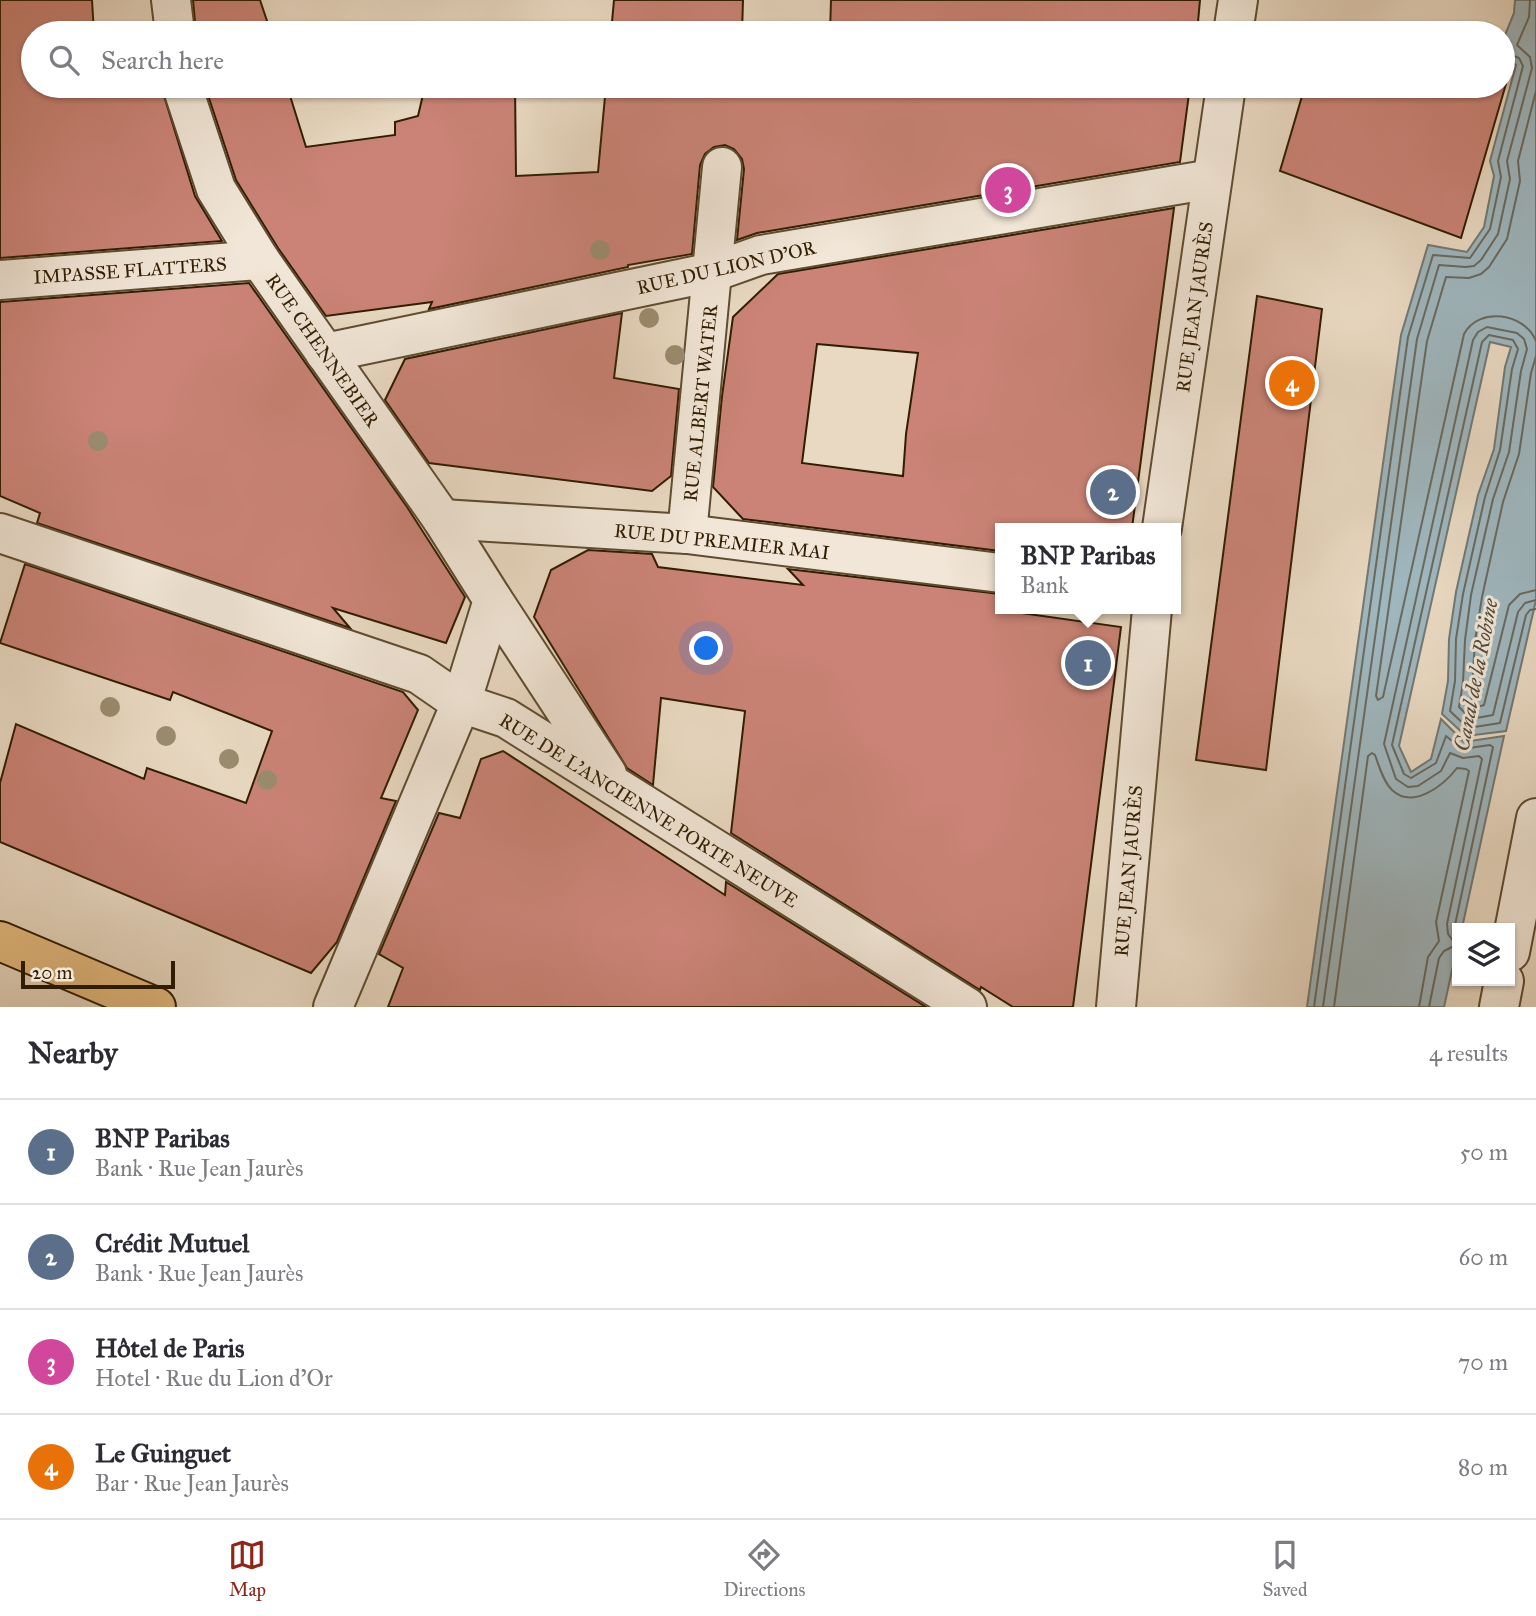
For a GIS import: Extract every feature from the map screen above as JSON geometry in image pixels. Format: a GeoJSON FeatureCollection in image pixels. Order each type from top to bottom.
{"type":"FeatureCollection","features":[{"type":"Feature","properties":{"kind":"main road"},"geometry":{"type":"LineString","coordinates":[[0,941],[156,1007]]}},
{"type":"Feature","properties":{"kind":"street"},"geometry":{"type":"LineString","coordinates":[[171,0],[173,21]]}},
{"type":"Feature","properties":{"kind":"street"},"geometry":{"type":"LineString","coordinates":[[1235,21],[1238,0]]}},
{"type":"Feature","properties":{"kind":"street","name":"RUE CHENNEBIER"},"geometry":{"type":"LineString","coordinates":[[186,98],[216,188],[260,260],[442,519],[614,785]]}},
{"type":"Feature","properties":{"kind":"street","name":"RUE JEAN JAURÈS"},"geometry":{"type":"LineString","coordinates":[[1163,523],[1224,98]]}},
{"type":"Feature","properties":{"kind":"street","name":"RUE ALBERT WATER"},"geometry":{"type":"LineString","coordinates":[[687,534],[722,167]]}},
{"type":"Feature","properties":{"kind":"street","name":"RUE DU LION D'OR"},"geometry":{"type":"LineString","coordinates":[[325,353],[713,272],[761,255],[1212,179]]}},
{"type":"Feature","properties":{"kind":"street","name":"IMPASSE FLATTERS"},"geometry":{"type":"LineString","coordinates":[[0,280],[260,260]]}},
{"type":"Feature","properties":{"kind":"street","name":"RUE DU PREMIER MAI"},"geometry":{"type":"LineString","coordinates":[[442,519],[687,534],[995,572]]}},
{"type":"Feature","properties":{"kind":"street","name":"RUE DE L'ANCIENNE PORTE NEUVE"},"geometry":{"type":"LineString","coordinates":[[0,533],[419,674],[461,702],[506,718],[967,1007]]}},
{"type":"Feature","properties":{"kind":"street"},"geometry":{"type":"LineString","coordinates":[[333,1007],[461,702],[493,600]]}},
{"type":"Feature","properties":{"kind":"street","name":"RUE JEAN JAURÈS"},"geometry":{"type":"LineString","coordinates":[[1116,1007],[1152,614]]}},
{"type":"Feature","properties":{"kind":"street"},"geometry":{"type":"LineString","coordinates":[[1515,925],[1536,818]]}},
{"type":"Feature","properties":{"kind":"street"},"geometry":{"type":"LineString","coordinates":[[1499,1007],[1503,986]]}},
{"type":"Feature","properties":{"kind":"water","name":"Canal de la Robine"},"geometry":{"type":"Polygon","coordinates":[[[1515,0],[1536,0],[1536,600],[1506,731],[1466,736],[1442,714],[1448,681],[1449,639],[1456,592],[1478,495],[1494,449],[1505,367],[1511,347],[1490,342],[1399,746],[1411,772],[1431,759],[1441,719],[1464,742],[1504,736],[1463,923],[1452,923],[1452,971],[1444,1007],[1307,1007],[1401,335],[1428,245],[1467,252],[1484,227],[1494,176],[1490,161],[1507,98],[1515,98],[1515,21],[1511,21],[1515,0]]]}},
{"type":"Feature","properties":{"kind":"building"},"geometry":{"type":"Polygon","coordinates":[[[0,0],[92,0],[93,21],[21,21],[21,98],[165,98],[195,196],[222,241],[0,258],[0,0]]]}},
{"type":"Feature","properties":{"kind":"building"},"geometry":{"type":"Polygon","coordinates":[[[193,0],[260,0],[267,21],[195,21],[193,0]]]}},
{"type":"Feature","properties":{"kind":"building"},"geometry":{"type":"Polygon","coordinates":[[[614,0],[743,0],[742,21],[612,21],[614,0]]]}},
{"type":"Feature","properties":{"kind":"building"},"geometry":{"type":"Polygon","coordinates":[[[831,0],[1200,0],[1198,21],[830,21],[831,0]]]}},
{"type":"Feature","properties":{"kind":"building"},"geometry":{"type":"Polygon","coordinates":[[[209,98],[291,98],[306,147],[395,135],[395,122],[418,116],[422,98],[515,98],[516,176],[598,172],[605,98],[1188,98],[1180,162],[757,233],[737,240],[744,169],[742,159],[734,149],[725,145],[714,147],[705,154],[700,165],[692,254],[628,265],[429,309],[432,302],[326,316],[278,248],[236,180],[209,98]]]}},
{"type":"Feature","properties":{"kind":"building"},"geometry":{"type":"Polygon","coordinates":[[[1301,98],[1502,98],[1461,238],[1280,171],[1301,98]]]}},
{"type":"Feature","properties":{"kind":"building"},"geometry":{"type":"Polygon","coordinates":[[[1174,208],[1133,523],[995,523],[995,550],[743,519],[713,487],[733,317],[778,274],[1174,208]],[[817,344],[802,463],[903,476],[906,434],[918,353],[817,344]]]}},
{"type":"Feature","properties":{"kind":"building"},"geometry":{"type":"Polygon","coordinates":[[[249,283],[407,507],[465,597],[446,643],[333,608],[350,628],[37,523],[40,513],[0,496],[0,302],[249,283]]]}},
{"type":"Feature","properties":{"kind":"building"},"geometry":{"type":"Polygon","coordinates":[[[1257,296],[1322,309],[1266,770],[1196,760],[1257,296]]]}},
{"type":"Feature","properties":{"kind":"building"},"geometry":{"type":"Polygon","coordinates":[[[622,313],[614,378],[679,389],[671,476],[652,491],[429,463],[385,400],[405,359],[622,313]]]}},
{"type":"Feature","properties":{"kind":"building"},"geometry":{"type":"Polygon","coordinates":[[[588,550],[652,554],[658,567],[803,585],[788,569],[995,593],[995,614],[1028,614],[1121,627],[1073,1007],[1013,1007],[981,987],[980,990],[731,833],[745,711],[661,698],[653,785],[627,768],[534,617],[551,570],[588,550]]]}},
{"type":"Feature","properties":{"kind":"building"},"geometry":{"type":"Polygon","coordinates":[[[25,564],[403,692],[418,710],[381,798],[396,801],[337,942],[311,973],[0,842],[0,783],[16,724],[144,779],[147,768],[246,803],[272,731],[173,692],[170,700],[0,643],[25,564]]]}},
{"type":"Feature","properties":{"kind":"building"},"geometry":{"type":"Polygon","coordinates":[[[503,751],[725,895],[726,882],[926,1007],[388,1007],[403,968],[379,954],[439,813],[460,818],[481,759],[503,751]]]}},
{"type":"Feature","properties":{"kind":"place","name":"Hôtel de Paris"},"geometry":{"type":"Point","coordinates":[1008,190]}},
{"type":"Feature","properties":{"kind":"place","name":"Le Guinguet"},"geometry":{"type":"Point","coordinates":[1292,383]}},
{"type":"Feature","properties":{"kind":"place","name":"Crédit Mutuel"},"geometry":{"type":"Point","coordinates":[1113,492]}},
{"type":"Feature","properties":{"kind":"place","name":"BNP Paribas"},"geometry":{"type":"Point","coordinates":[1088,663]}}]}
